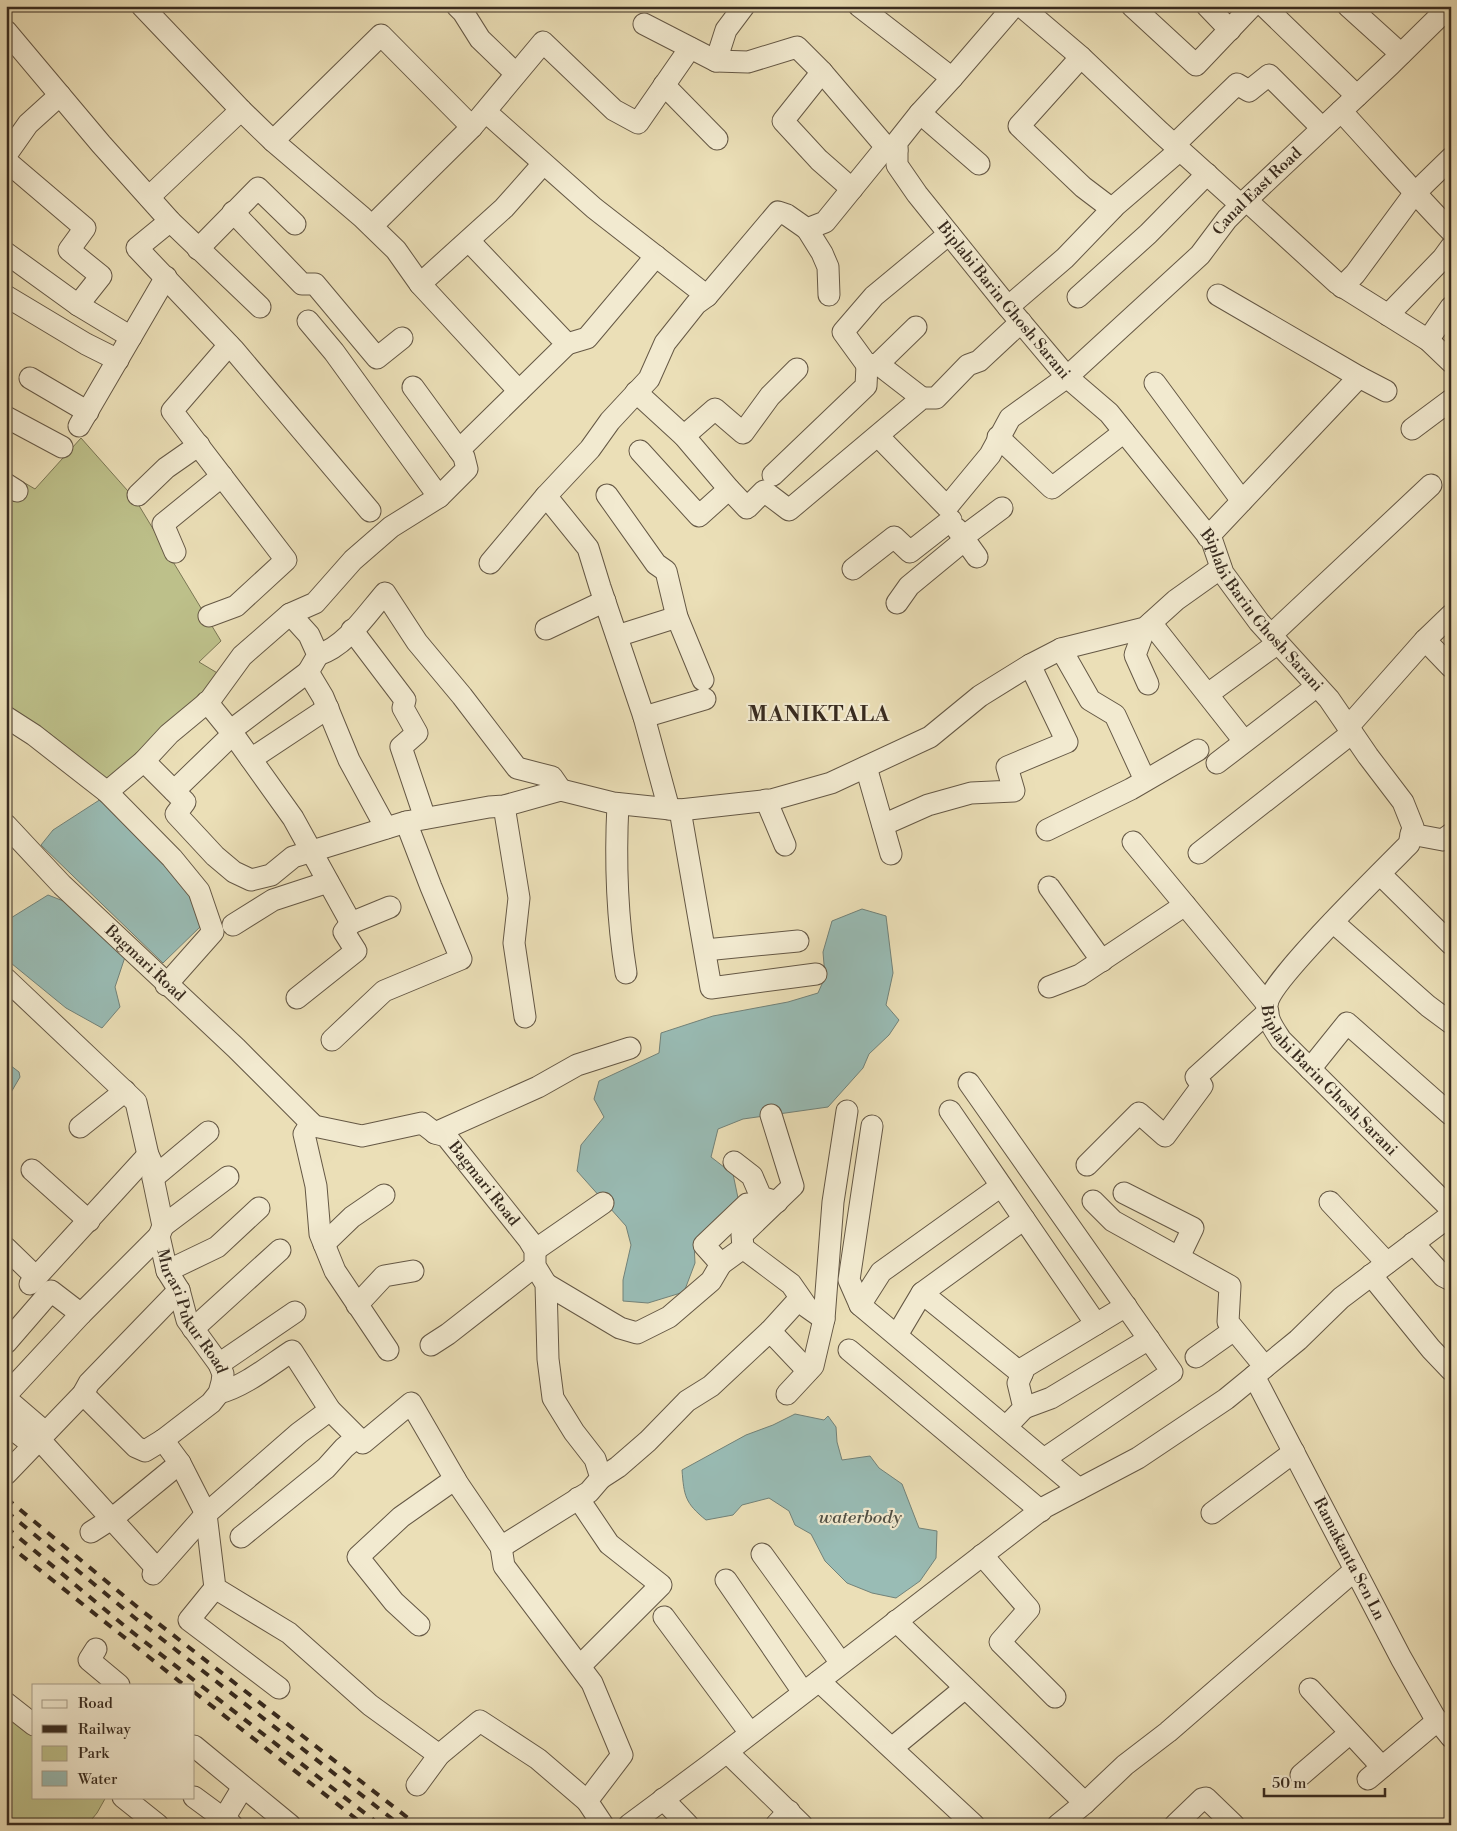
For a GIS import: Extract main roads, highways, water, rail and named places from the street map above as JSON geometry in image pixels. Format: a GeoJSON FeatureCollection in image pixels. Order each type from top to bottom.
{"type":"FeatureCollection","features":[{"type":"Feature","properties":{"kind":"water"},"geometry":{"type":"Polygon","coordinates":[[[101,799],[193,894],[202,925],[163,963],[41,845],[53,830],[101,799]]]}},
{"type":"Feature","properties":{"kind":"water"},"geometry":{"type":"Polygon","coordinates":[[[48,895],[66,902],[125,957],[115,987],[120,1007],[102,1028],[66,1008],[6,959],[6,921],[48,895]]]}},
{"type":"Feature","properties":{"kind":"water"},"geometry":{"type":"Polygon","coordinates":[[[862,909],[886,916],[893,973],[886,1005],[899,1020],[889,1035],[869,1054],[863,1068],[828,1107],[743,1119],[718,1129],[711,1157],[733,1174],[738,1198],[694,1243],[695,1263],[684,1292],[648,1303],[623,1301],[623,1280],[631,1245],[626,1226],[577,1171],[581,1145],[604,1117],[594,1099],[599,1081],[659,1053],[661,1033],[713,1016],[788,1002],[818,993],[825,977],[823,952],[832,921],[862,909]]]}},
{"type":"Feature","properties":{"kind":"water"},"geometry":{"type":"Polygon","coordinates":[[[6,1062],[19,1072],[20,1077],[6,1101],[6,1062]]]}},
{"type":"Feature","properties":{"kind":"water","name":"waterbody"},"geometry":{"type":"Polygon","coordinates":[[[795,1414],[824,1420],[828,1416],[836,1427],[837,1442],[842,1460],[870,1456],[879,1468],[902,1484],[919,1528],[937,1531],[936,1558],[920,1581],[896,1598],[872,1593],[847,1583],[825,1561],[811,1534],[795,1525],[789,1511],[769,1498],[742,1505],[733,1515],[706,1520],[690,1504],[685,1493],[682,1470],[746,1435],[795,1414]]]}},
{"type":"Feature","properties":{"kind":"railway"},"geometry":{"type":"LineString","coordinates":[[6,1498],[141,1610],[417,1825]]}},
{"type":"Feature","properties":{"kind":"railway"},"geometry":{"type":"LineString","coordinates":[[6,1511],[135,1618],[400,1825]]}},
{"type":"Feature","properties":{"kind":"railway"},"geometry":{"type":"LineString","coordinates":[[6,1527],[127,1628],[380,1825]]}},
{"type":"Feature","properties":{"kind":"railway"},"geometry":{"type":"LineString","coordinates":[[6,1543],[183,1684]]}},
{"type":"Feature","properties":{"kind":"railway"},"geometry":{"type":"LineString","coordinates":[[195,1693],[364,1825]]}},
{"type":"Feature","properties":{"kind":"district","name":"MANIKTALA"},"geometry":{"type":"Point","coordinates":[819,715]}}]}
